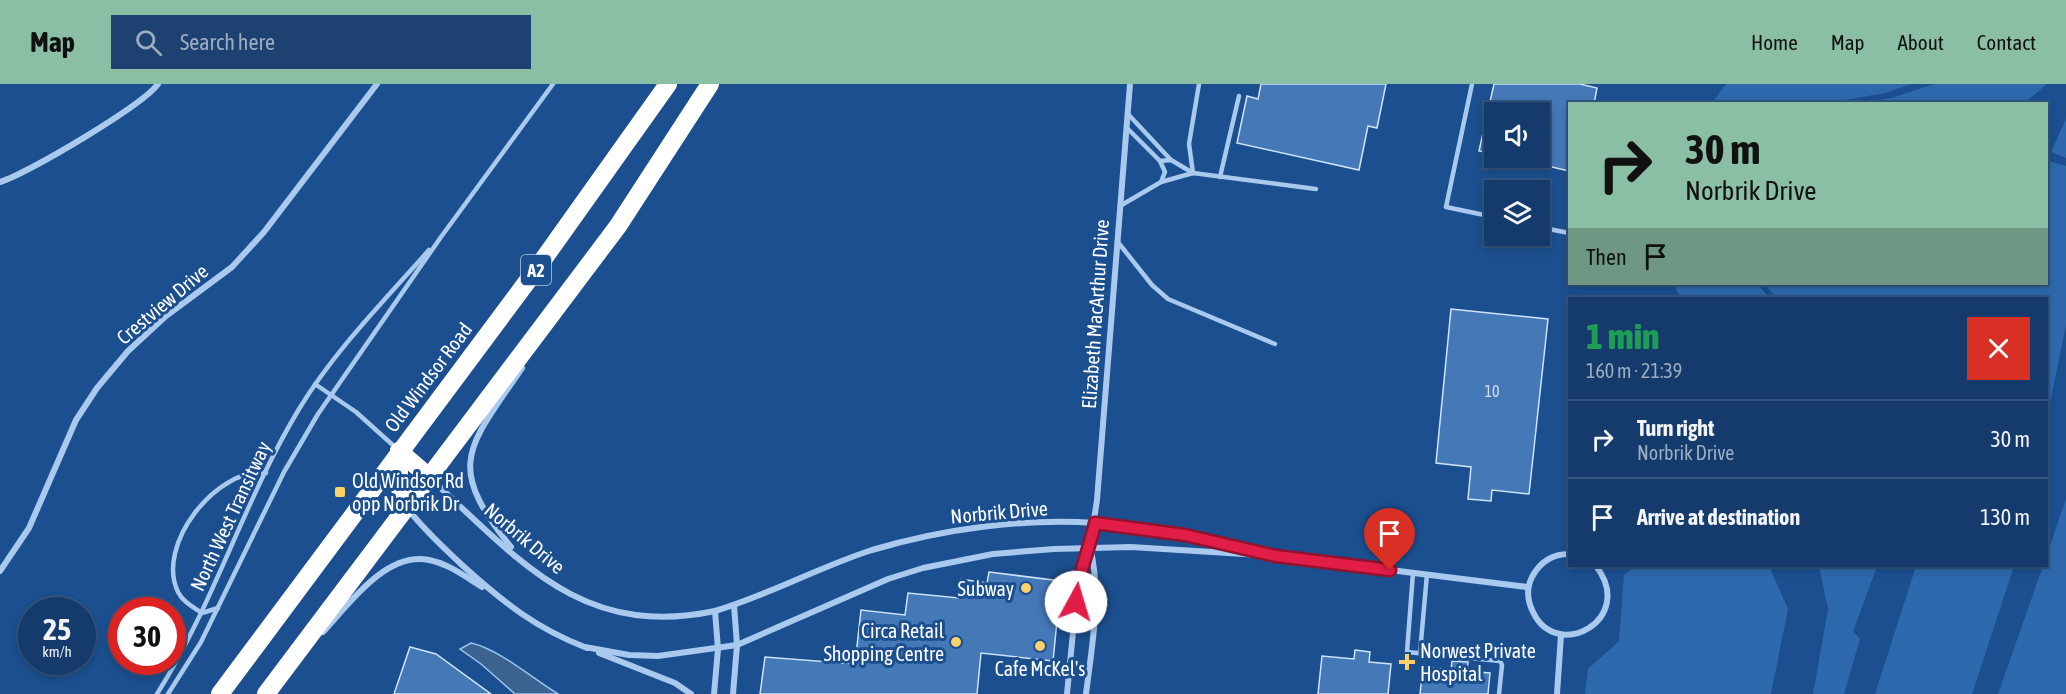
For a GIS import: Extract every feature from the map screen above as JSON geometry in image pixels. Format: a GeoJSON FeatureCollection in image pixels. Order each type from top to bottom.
{"type":"FeatureCollection","features":[{"type":"Feature","properties":{"kind":"highway","name":"Old Windsor Road"},"geometry":{"type":"LineString","coordinates":[[220,694],[535,271],[668,84]]}},
{"type":"Feature","properties":{"kind":"highway","name":"A2"},"geometry":{"type":"LineString","coordinates":[[270,689],[618,226],[710,84]]}},
{"type":"Feature","properties":{"kind":"highway"},"geometry":{"type":"LineString","coordinates":[[399,451],[429,477]]}},
{"type":"Feature","properties":{"kind":"highway"},"geometry":{"type":"LineString","coordinates":[[399,451],[399,486],[406,506]]}},
{"type":"Feature","properties":{"kind":"street"},"geometry":{"type":"LineString","coordinates":[[0,182],[22,173],[139,102],[158,84]]}},
{"type":"Feature","properties":{"kind":"street","name":"Crestview Drive"},"geometry":{"type":"LineString","coordinates":[[0,571],[29,528],[76,420],[97,388],[128,351],[166,316],[232,267],[256,241],[377,84]]}},
{"type":"Feature","properties":{"kind":"street","name":"Elizabeth MacArthur Drive"},"geometry":{"type":"LineString","coordinates":[[1067,694],[1078,579],[1090,546],[1095,523],[1130,84]]}},
{"type":"Feature","properties":{"kind":"street"},"geometry":{"type":"LineString","coordinates":[[523,562],[498,531],[476,496],[469,477],[473,449],[479,432],[618,226]]}},
{"type":"Feature","properties":{"kind":"street","name":"Norbrik Drive"},"geometry":{"type":"LineString","coordinates":[[429,477],[523,562],[565,592],[612,611],[652,618],[689,616],[715,611],[868,552],[906,540],[975,529],[1095,523],[1185,535],[1276,556]]}},
{"type":"Feature","properties":{"kind":"street","name":"Norbrik Drive"},"geometry":{"type":"LineString","coordinates":[[406,506],[424,529],[495,596],[540,628],[675,683],[691,694]]}},
{"type":"Feature","properties":{"kind":"street"},"geometry":{"type":"LineString","coordinates":[[1086,694],[1095,627],[1096,572],[1090,546]]}},
{"type":"Feature","properties":{"kind":"street","name":"Norbrik Drive"},"geometry":{"type":"LineString","coordinates":[[585,647],[629,656],[658,656],[718,649],[737,645],[869,587],[923,568],[993,554],[1090,546],[1276,556],[1527,587]]}},
{"type":"Feature","properties":{"kind":"street"},"geometry":{"type":"LineString","coordinates":[[1568,554],[1549,558],[1538,566],[1527,587],[1529,605],[1535,618],[1545,627],[1562,635],[1579,633],[1592,627],[1601,618],[1607,606],[1609,591],[1605,578],[1597,567]]}},
{"type":"Feature","properties":{"kind":"street"},"geometry":{"type":"LineString","coordinates":[[270,689],[366,588],[388,569],[401,563],[426,559],[438,562],[495,596]]}},
{"type":"Feature","properties":{"kind":"street"},"geometry":{"type":"LineString","coordinates":[[733,694],[737,645],[734,605]]}},
{"type":"Feature","properties":{"kind":"street"},"geometry":{"type":"LineString","coordinates":[[714,694],[718,649],[715,611]]}},
{"type":"Feature","properties":{"kind":"street"},"geometry":{"type":"LineString","coordinates":[[1557,694],[1562,635]]}},
{"type":"Feature","properties":{"kind":"lane","name":"North West Transitway"},"geometry":{"type":"LineString","coordinates":[[168,694],[193,657],[284,472],[331,394],[441,237],[554,84]]}},
{"type":"Feature","properties":{"kind":"lane"},"geometry":{"type":"LineString","coordinates":[[1193,173],[1190,144],[1199,84]]}},
{"type":"Feature","properties":{"kind":"lane"},"geometry":{"type":"LineString","coordinates":[[1472,84],[1446,207],[1484,215]]}},
{"type":"Feature","properties":{"kind":"lane"},"geometry":{"type":"LineString","coordinates":[[1220,177],[1239,96]]}},
{"type":"Feature","properties":{"kind":"lane"},"geometry":{"type":"LineString","coordinates":[[1127,113],[1171,160],[1193,173],[1316,189]]}},
{"type":"Feature","properties":{"kind":"lane"},"geometry":{"type":"LineString","coordinates":[[1126,127],[1161,161],[1165,172],[1161,182]]}},
{"type":"Feature","properties":{"kind":"lane"},"geometry":{"type":"LineString","coordinates":[[1161,161],[1171,160]]}},
{"type":"Feature","properties":{"kind":"lane"},"geometry":{"type":"LineString","coordinates":[[1120,206],[1161,182],[1193,173]]}},
{"type":"Feature","properties":{"kind":"lane"},"geometry":{"type":"LineString","coordinates":[[1550,229],[1568,233]]}},
{"type":"Feature","properties":{"kind":"lane","name":"North West Transitway"},"geometry":{"type":"LineString","coordinates":[[158,694],[202,613],[266,473],[299,409],[315,384],[351,338],[441,237]]}},
{"type":"Feature","properties":{"kind":"lane"},"geometry":{"type":"LineString","coordinates":[[1117,241],[1152,285],[1168,299],[1275,344]]}},
{"type":"Feature","properties":{"kind":"lane"},"geometry":{"type":"LineString","coordinates":[[315,384],[356,412],[399,451]]}},
{"type":"Feature","properties":{"kind":"lane"},"geometry":{"type":"LineString","coordinates":[[218,608],[202,613],[186,601],[176,585],[174,559],[181,537],[196,510],[221,489],[244,477],[266,473]]}},
{"type":"Feature","properties":{"kind":"lane"},"geometry":{"type":"LineString","coordinates":[[1413,573],[1407,652],[1500,661],[1502,665],[1499,694]]}},
{"type":"Feature","properties":{"kind":"lane"},"geometry":{"type":"LineString","coordinates":[[1420,653],[1427,574]]}},
{"type":"Feature","properties":{"kind":"shaded area"},"geometry":{"type":"Polygon","coordinates":[[[1726,84],[1911,84],[1885,93],[1835,102],[1713,102],[1726,84]]]}},
{"type":"Feature","properties":{"kind":"shaded area"},"geometry":{"type":"Polygon","coordinates":[[[1934,84],[2047,84],[2025,102],[1867,102],[1891,98],[1934,84]]]}},
{"type":"Feature","properties":{"kind":"shaded area"},"geometry":{"type":"Polygon","coordinates":[[[2066,119],[2066,158],[2051,152],[2066,119]]]}},
{"type":"Feature","properties":{"kind":"shaded area"},"geometry":{"type":"Polygon","coordinates":[[[2048,159],[2066,166],[2066,325],[2048,413],[2048,297],[1776,297],[1765,285],[2048,285],[2048,159]]]}},
{"type":"Feature","properties":{"kind":"shaded area"},"geometry":{"type":"Polygon","coordinates":[[[1676,285],[1758,285],[1769,297],[1681,297],[1676,290],[1676,285]]]}},
{"type":"Feature","properties":{"kind":"shaded area"},"geometry":{"type":"Polygon","coordinates":[[[2066,499],[2066,694],[1998,694],[2043,567],[2048,567],[2048,551],[2066,499]]]}},
{"type":"Feature","properties":{"kind":"shaded area"},"geometry":{"type":"Polygon","coordinates":[[[1634,567],[1769,567],[1788,609],[1771,694],[1585,694],[1588,669],[1619,641],[1624,575],[1634,567]]]}},
{"type":"Feature","properties":{"kind":"shaded area"},"geometry":{"type":"Polygon","coordinates":[[[1819,567],[1877,567],[1853,632],[1860,639],[1844,694],[1813,694],[1828,609],[1819,567]]]}},
{"type":"Feature","properties":{"kind":"shaded area"},"geometry":{"type":"Polygon","coordinates":[[[1916,567],[2014,567],[1972,694],[1875,694],[1916,567]]]}},
{"type":"Feature","properties":{"kind":"shaded area"},"geometry":{"type":"Polygon","coordinates":[[[471,643],[493,651],[558,694],[515,694],[460,649],[471,643]]]}},
{"type":"Feature","properties":{"kind":"building"},"geometry":{"type":"Polygon","coordinates":[[[1261,84],[1386,84],[1377,128],[1368,126],[1359,170],[1237,143],[1247,96],[1258,99],[1261,84]]]}},
{"type":"Feature","properties":{"kind":"building"},"geometry":{"type":"Polygon","coordinates":[[[1494,84],[1580,84],[1597,88],[1594,102],[1568,102],[1568,171],[1550,167],[1550,102],[1490,102],[1494,84]]]}},
{"type":"Feature","properties":{"kind":"building"},"geometry":{"type":"Polygon","coordinates":[[[1484,129],[1484,152],[1479,151],[1484,129]]]}},
{"type":"Feature","properties":{"kind":"building"},"geometry":{"type":"Polygon","coordinates":[[[1451,309],[1548,319],[1529,494],[1492,490],[1491,501],[1468,499],[1471,467],[1436,463],[1451,309]]]}},
{"type":"Feature","properties":{"kind":"building","name":"Circa Retail Shopping Centre"},"geometry":{"type":"Polygon","coordinates":[[[989,572],[1061,581],[1053,661],[981,653],[977,694],[760,694],[765,657],[855,664],[861,610],[905,615],[908,593],[959,598],[961,579],[987,583],[989,572]]]}},
{"type":"Feature","properties":{"kind":"building"},"geometry":{"type":"Polygon","coordinates":[[[410,647],[436,654],[491,694],[394,694],[410,647]]]}},
{"type":"Feature","properties":{"kind":"building"},"geometry":{"type":"Polygon","coordinates":[[[1355,650],[1370,652],[1369,662],[1391,664],[1388,694],[1318,694],[1322,656],[1354,659],[1355,650]]]}},
{"type":"Feature","properties":{"kind":"building"},"geometry":{"type":"Polygon","coordinates":[[[1452,661],[1468,662],[1467,671],[1490,673],[1488,694],[1420,694],[1423,667],[1451,670],[1452,661]]]}},
{"type":"Feature","properties":{"kind":"place","name":"Old Windsor Rd opp Norbrik Dr"},"geometry":{"type":"Point","coordinates":[340,492]}},
{"type":"Feature","properties":{"kind":"place","name":"Subway"},"geometry":{"type":"Point","coordinates":[1026,588]}},
{"type":"Feature","properties":{"kind":"place","name":"Circa Retail Shopping Centre"},"geometry":{"type":"Point","coordinates":[956,642]}},
{"type":"Feature","properties":{"kind":"place","name":"Cafe McKel's"},"geometry":{"type":"Point","coordinates":[1040,646]}},
{"type":"Feature","properties":{"kind":"place","name":"Norwest Private Hospital"},"geometry":{"type":"Point","coordinates":[1407,662]}},
{"type":"Feature","properties":{"kind":"route"},"geometry":{"type":"LineString","coordinates":[[1076,602],[1079,571],[1090,546],[1095,523],[1185,535],[1276,556],[1390,570]]}}]}
